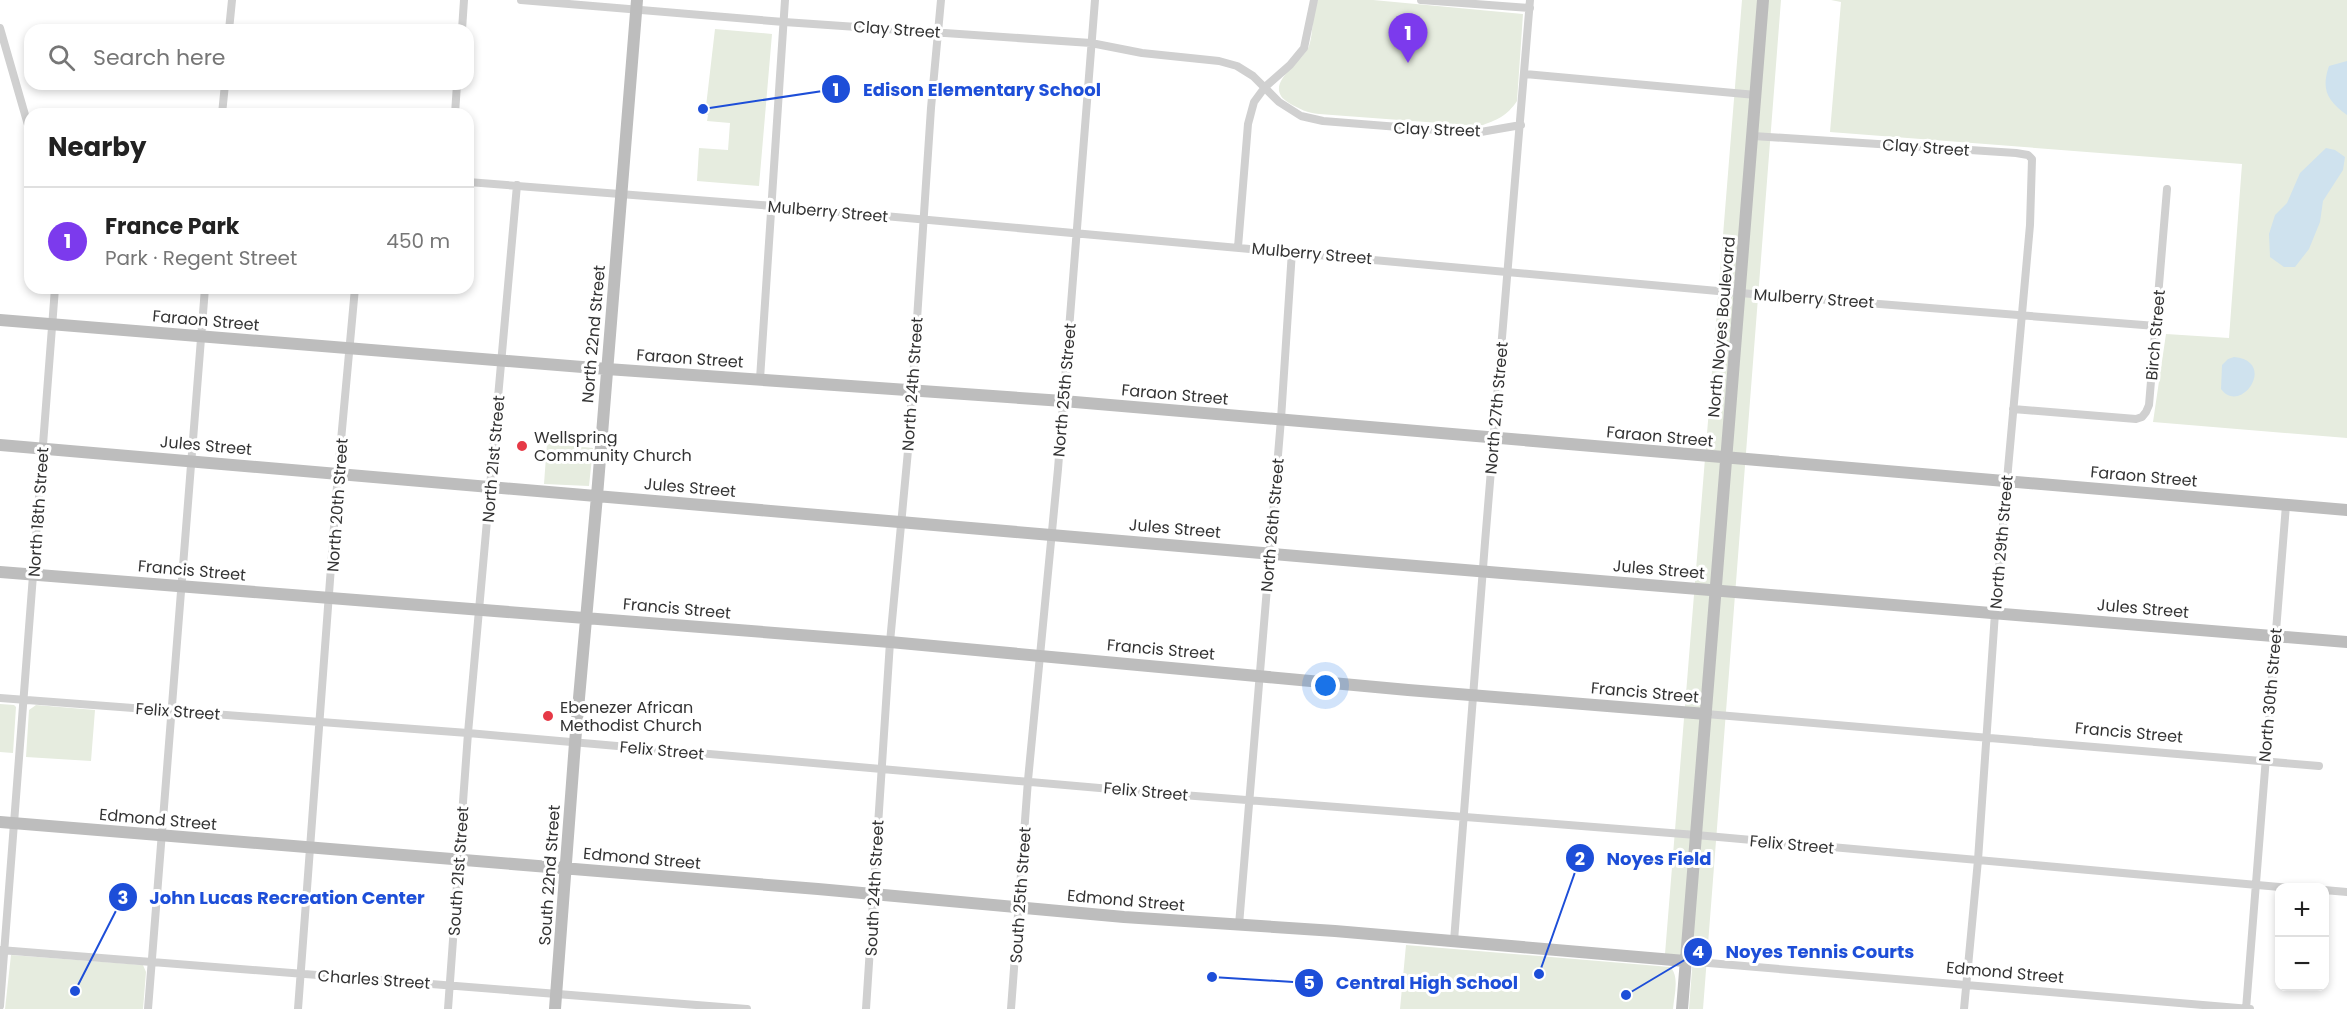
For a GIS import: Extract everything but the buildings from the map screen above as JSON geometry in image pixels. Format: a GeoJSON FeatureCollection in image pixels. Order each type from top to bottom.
{"type":"FeatureCollection","features":[{"type":"Feature","properties":{"kind":"main road","name":"North Noyes Boulevard"},"geometry":{"type":"LineString","coordinates":[[1682,1009],[1763,0]]}},
{"type":"Feature","properties":{"kind":"main road","name":"North 22nd Street"},"geometry":{"type":"LineString","coordinates":[[575,743],[637,5]]}},
{"type":"Feature","properties":{"kind":"main road","name":"Faraon Street"},"geometry":{"type":"LineString","coordinates":[[0,320],[501,361],[1063,401],[2347,510]]}},
{"type":"Feature","properties":{"kind":"main road","name":"Jules Street"},"geometry":{"type":"LineString","coordinates":[[0,445],[2347,642]]}},
{"type":"Feature","properties":{"kind":"main road","name":"Francis Street"},"geometry":{"type":"LineString","coordinates":[[0,572],[1040,654],[1473,695],[1706,714]]}},
{"type":"Feature","properties":{"kind":"main road","name":"South 22nd Street"},"geometry":{"type":"LineString","coordinates":[[555,1009],[575,743]]}},
{"type":"Feature","properties":{"kind":"main road","name":"Edmond Street"},"geometry":{"type":"LineString","coordinates":[[0,822],[1019,908],[1685,961]]}},
{"type":"Feature","properties":{"kind":"street"},"geometry":{"type":"LineString","coordinates":[[230,24],[232,0]]}},
{"type":"Feature","properties":{"kind":"street"},"geometry":{"type":"LineString","coordinates":[[462,24],[464,0]]}},
{"type":"Feature","properties":{"kind":"street","name":"Clay Street"},"geometry":{"type":"LineString","coordinates":[[521,0],[637,5],[783,22],[1091,43],[1142,53],[1237,66],[1265,87],[1279,102],[1301,117],[1353,124],[1475,133],[1521,125]]}},
{"type":"Feature","properties":{"kind":"street"},"geometry":{"type":"LineString","coordinates":[[760,379],[785,0]]}},
{"type":"Feature","properties":{"kind":"street","name":"North 24th Street"},"geometry":{"type":"LineString","coordinates":[[881,767],[912,389],[940,0]]}},
{"type":"Feature","properties":{"kind":"street","name":"North 25th Street"},"geometry":{"type":"LineString","coordinates":[[1028,780],[1052,534],[1095,0]]}},
{"type":"Feature","properties":{"kind":"street"},"geometry":{"type":"LineString","coordinates":[[1238,247],[1248,124],[1254,102],[1265,87],[1290,65],[1304,48],[1314,0]]}},
{"type":"Feature","properties":{"kind":"street"},"geometry":{"type":"LineString","coordinates":[[1421,0],[1530,4]]}},
{"type":"Feature","properties":{"kind":"street","name":"North 27th Street"},"geometry":{"type":"LineString","coordinates":[[1454,941],[1482,571],[1530,4]]}},
{"type":"Feature","properties":{"kind":"street"},"geometry":{"type":"LineString","coordinates":[[0,28],[24,111]]}},
{"type":"Feature","properties":{"kind":"street"},"geometry":{"type":"LineString","coordinates":[[1525,74],[1756,95]]}},
{"type":"Feature","properties":{"kind":"street"},"geometry":{"type":"LineString","coordinates":[[223,108],[224,90]]}},
{"type":"Feature","properties":{"kind":"street"},"geometry":{"type":"LineString","coordinates":[[455,108],[457,90]]}},
{"type":"Feature","properties":{"kind":"street","name":"Clay Street"},"geometry":{"type":"LineString","coordinates":[[1753,136],[2028,155],[2033,165],[2030,225]]}},
{"type":"Feature","properties":{"kind":"street","name":"Mulberry Street"},"geometry":{"type":"LineString","coordinates":[[474,182],[1292,251],[1740,293],[2156,326]]}},
{"type":"Feature","properties":{"kind":"street","name":"North 21st Street"},"geometry":{"type":"LineString","coordinates":[[468,733],[517,185]]}},
{"type":"Feature","properties":{"kind":"street","name":"Birch Street"},"geometry":{"type":"LineString","coordinates":[[2013,409],[2136,419],[2142,417],[2146,412],[2152,375],[2167,189]]}},
{"type":"Feature","properties":{"kind":"street","name":"North 29th Street"},"geometry":{"type":"LineString","coordinates":[[1964,1009],[1978,860],[1995,613],[2030,225]]}},
{"type":"Feature","properties":{"kind":"street","name":"North 26th Street"},"geometry":{"type":"LineString","coordinates":[[1239,925],[1281,419],[1292,251]]}},
{"type":"Feature","properties":{"kind":"street","name":"North 18th Street"},"geometry":{"type":"LineString","coordinates":[[0,1006],[2,950],[15,824],[54,294]]}},
{"type":"Feature","properties":{"kind":"street"},"geometry":{"type":"LineString","coordinates":[[148,1009],[204,294]]}},
{"type":"Feature","properties":{"kind":"street","name":"North 20th Street"},"geometry":{"type":"LineString","coordinates":[[298,1009],[338,473],[354,294]]}},
{"type":"Feature","properties":{"kind":"street","name":"North 30th Street"},"geometry":{"type":"LineString","coordinates":[[2247,1009],[2264,760],[2286,505]]}},
{"type":"Feature","properties":{"kind":"street","name":"Felix Street"},"geometry":{"type":"LineString","coordinates":[[0,698],[881,767],[2275,886]]}},
{"type":"Feature","properties":{"kind":"street","name":"Francis Street"},"geometry":{"type":"LineString","coordinates":[[1706,714],[2319,766]]}},
{"type":"Feature","properties":{"kind":"street","name":"South 21st Street"},"geometry":{"type":"LineString","coordinates":[[448,1009],[468,733]]}},
{"type":"Feature","properties":{"kind":"street","name":"South 24th Street"},"geometry":{"type":"LineString","coordinates":[[866,1009],[881,767]]}},
{"type":"Feature","properties":{"kind":"street","name":"South 25th Street"},"geometry":{"type":"LineString","coordinates":[[1011,1009],[1028,780]]}},
{"type":"Feature","properties":{"kind":"street"},"geometry":{"type":"LineString","coordinates":[[2329,890],[2347,892]]}},
{"type":"Feature","properties":{"kind":"street","name":"Charles Street"},"geometry":{"type":"LineString","coordinates":[[2,950],[747,1009]]}},
{"type":"Feature","properties":{"kind":"street","name":"Edmond Street"},"geometry":{"type":"LineString","coordinates":[[1685,961],[2247,1009]]}},
{"type":"Feature","properties":{"kind":"shaded area"},"geometry":{"type":"Polygon","coordinates":[[[1318,0],[1373,0],[1523,14],[1517,101],[1501,117],[1480,126],[1319,114],[1296,107],[1281,96],[1279,89],[1286,74],[1309,46],[1314,11],[1318,0]]]}},
{"type":"Feature","properties":{"kind":"shaded area"},"geometry":{"type":"Polygon","coordinates":[[[1742,0],[1781,0],[1703,1009],[1689,1009],[1693,956],[1665,954],[1742,0]]]}},
{"type":"Feature","properties":{"kind":"shaded area"},"geometry":{"type":"Polygon","coordinates":[[[1831,0],[2347,0],[2347,438],[2153,422],[2166,334],[2229,338],[2242,164],[1830,132],[1841,2],[1831,0]]]}},
{"type":"Feature","properties":{"kind":"shaded area"},"geometry":{"type":"Polygon","coordinates":[[[715,29],[772,34],[759,186],[697,181],[699,148],[728,150],[730,123],[707,121],[708,115],[705,115],[715,29]]]}},
{"type":"Feature","properties":{"kind":"shaded area"},"geometry":{"type":"Polygon","coordinates":[[[547,443],[593,448],[589,486],[544,484],[547,443]]]}},
{"type":"Feature","properties":{"kind":"shaded area"},"geometry":{"type":"Polygon","coordinates":[[[0,704],[16,707],[13,753],[0,752],[0,704]]]}},
{"type":"Feature","properties":{"kind":"shaded area"},"geometry":{"type":"Polygon","coordinates":[[[36,705],[95,710],[91,761],[26,757],[29,710],[36,705]]]}},
{"type":"Feature","properties":{"kind":"shaded area"},"geometry":{"type":"Polygon","coordinates":[[[1406,945],[1670,967],[1676,981],[1673,1009],[1400,1009],[1406,945]]]}},
{"type":"Feature","properties":{"kind":"shaded area"},"geometry":{"type":"Polygon","coordinates":[[[11,955],[143,965],[146,972],[143,1009],[5,1009],[11,955]]]}},
{"type":"Feature","properties":{"kind":"water"},"geometry":{"type":"Polygon","coordinates":[[[2347,61],[2347,115],[2330,99],[2326,81],[2329,66],[2347,61]]]}},
{"type":"Feature","properties":{"kind":"water"},"geometry":{"type":"Polygon","coordinates":[[[2326,148],[2335,150],[2345,157],[2343,170],[2323,201],[2320,222],[2309,249],[2295,267],[2284,267],[2270,257],[2269,234],[2275,215],[2287,203],[2300,173],[2326,148]]]}},
{"type":"Feature","properties":{"kind":"water"},"geometry":{"type":"Polygon","coordinates":[[[2234,357],[2247,361],[2253,367],[2254,376],[2246,392],[2238,396],[2229,396],[2221,389],[2222,365],[2234,357]]]}},
{"type":"Feature","properties":{"kind":"place","name":"France Park"},"geometry":{"type":"Point","coordinates":[1408,63]}},
{"type":"Feature","properties":{"kind":"place","name":"Edison Elementary School"},"geometry":{"type":"Point","coordinates":[703,109]}},
{"type":"Feature","properties":{"kind":"place","name":"Wellspring Community Church"},"geometry":{"type":"Point","coordinates":[522,446]}},
{"type":"Feature","properties":{"kind":"place","name":"Ebenezer African Methodist Church"},"geometry":{"type":"Point","coordinates":[548,716]}},
{"type":"Feature","properties":{"kind":"place","name":"Noyes Field"},"geometry":{"type":"Point","coordinates":[1539,974]}},
{"type":"Feature","properties":{"kind":"place","name":"Central High School"},"geometry":{"type":"Point","coordinates":[1212,977]}},
{"type":"Feature","properties":{"kind":"place","name":"John Lucas Recreation Center"},"geometry":{"type":"Point","coordinates":[75,991]}},
{"type":"Feature","properties":{"kind":"place","name":"Noyes Tennis Courts"},"geometry":{"type":"Point","coordinates":[1626,995]}}]}
